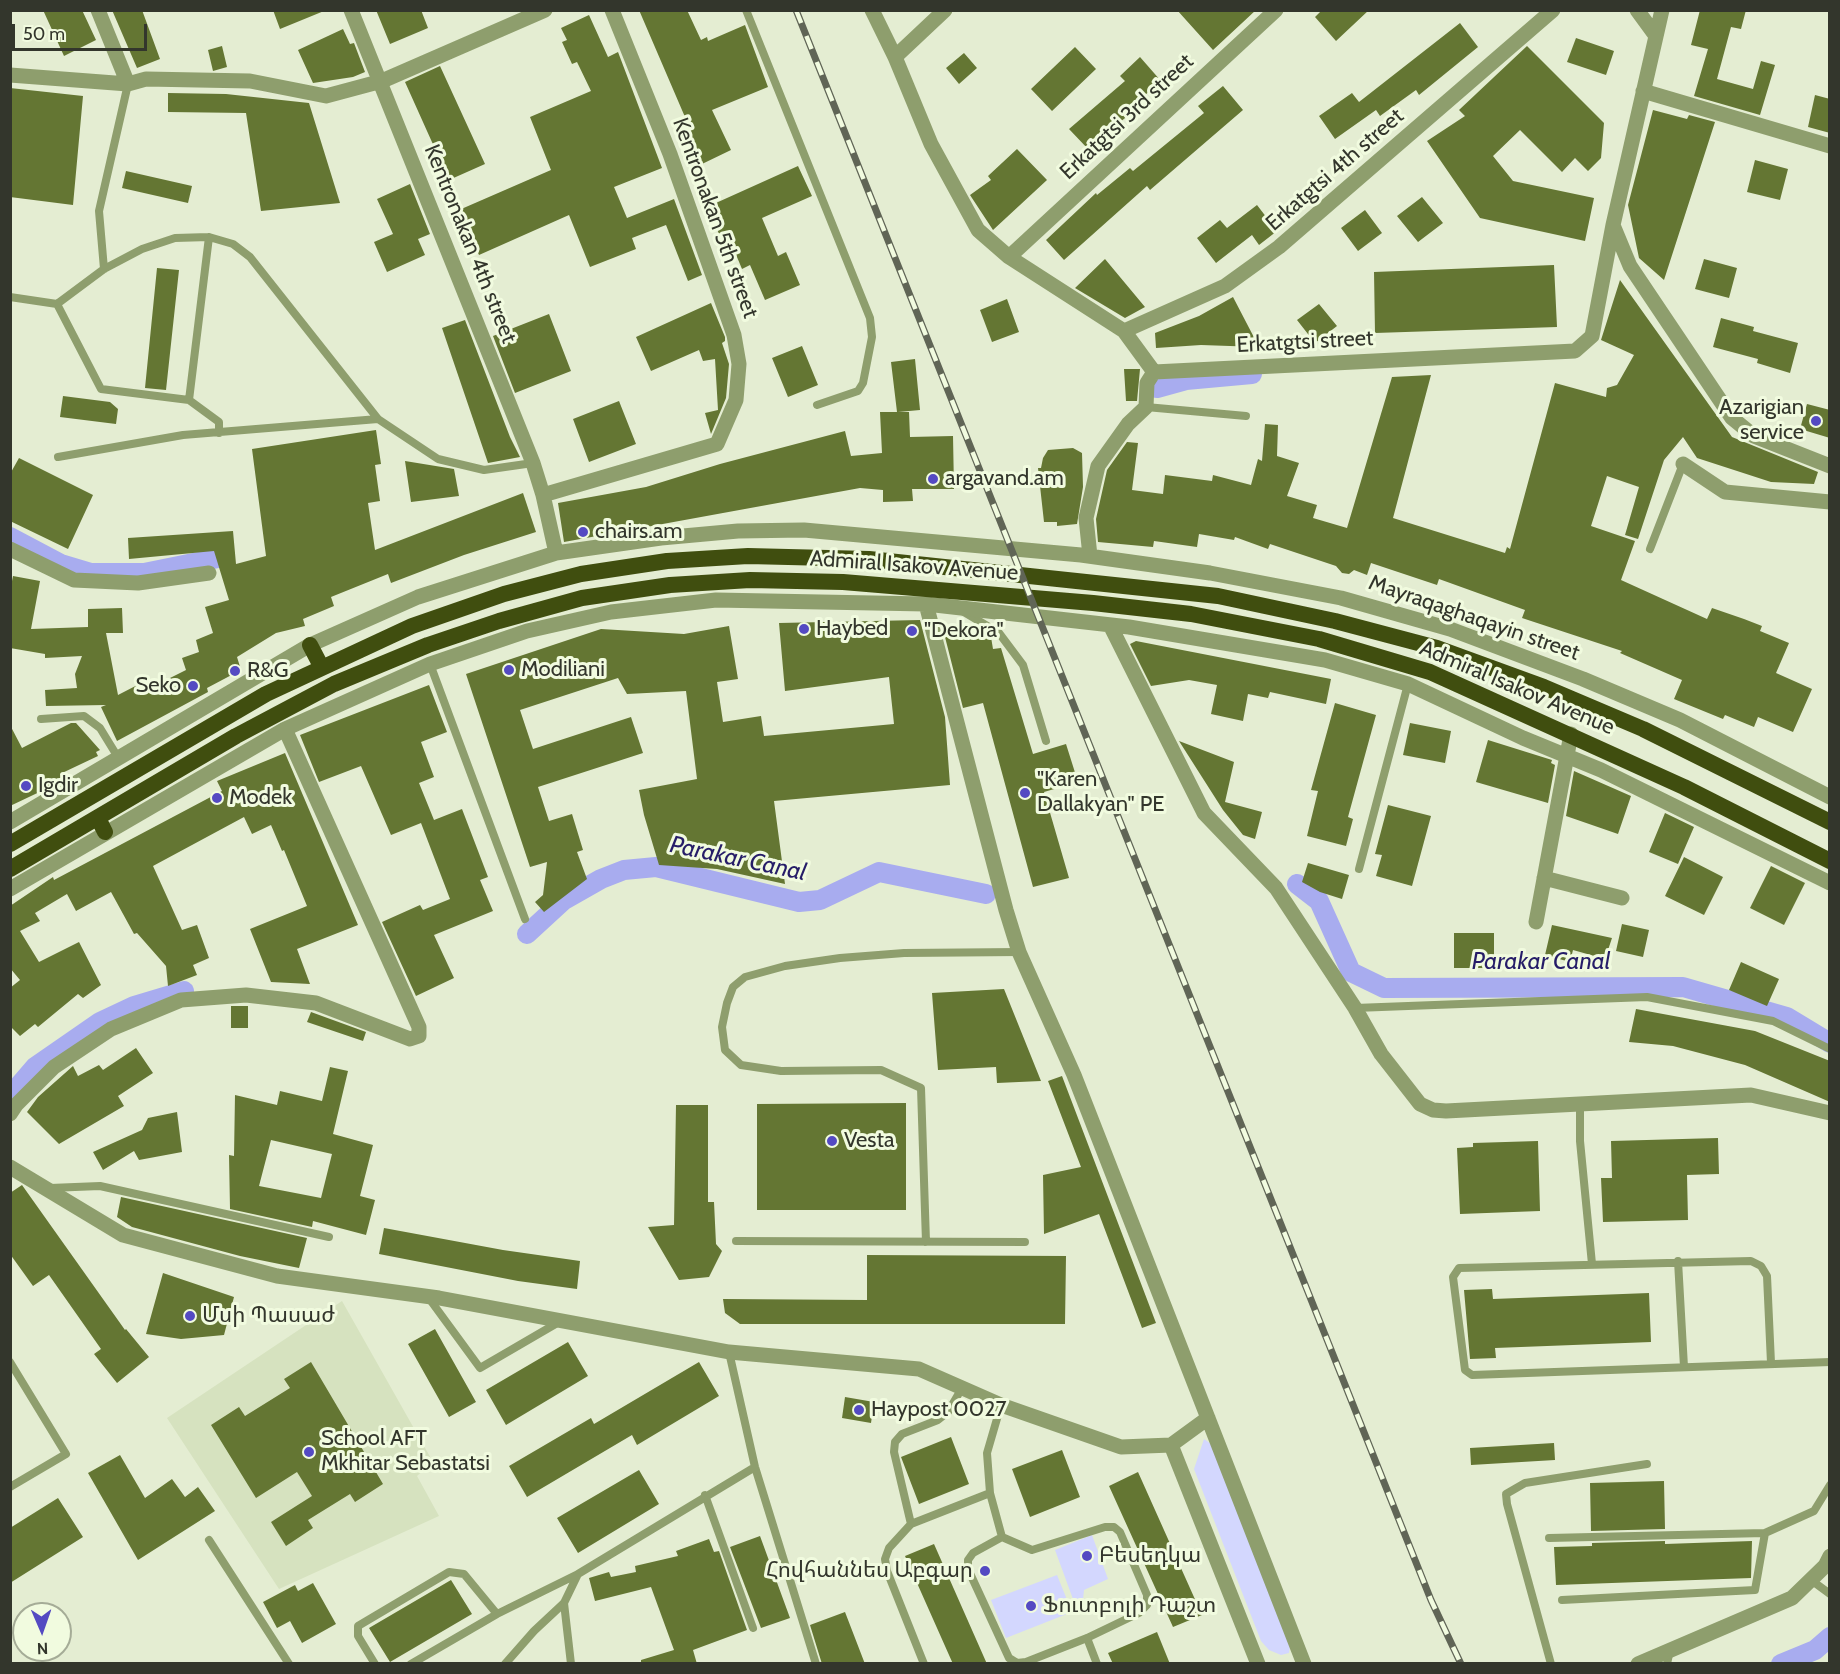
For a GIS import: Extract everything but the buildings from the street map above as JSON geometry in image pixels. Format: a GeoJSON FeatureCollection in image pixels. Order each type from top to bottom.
{"type":"FeatureCollection","features":[{"type":"Feature","properties":{"kind":"highway","name":"Admiral Isakov Avenue"},"geometry":{"type":"LineString","coordinates":[[10,844],[266,694],[321,666],[412,626],[504,594],[581,574],[666,561],[748,556],[869,559],[1085,581],[1218,596],[1335,621],[1437,648],[1544,687],[1643,729],[1830,822]]}},
{"type":"Feature","properties":{"kind":"highway","name":"Admiral Isakov Avenue"},"geometry":{"type":"LineString","coordinates":[[10,869],[101,825],[236,736],[334,684],[428,645],[499,621],[582,598],[670,585],[750,580],[843,582],[1093,603],[1191,614],[1319,639],[1431,672],[1570,734],[1830,861]]}},
{"type":"Feature","properties":{"kind":"highway"},"geometry":{"type":"LineString","coordinates":[[310,645],[321,666]]}},
{"type":"Feature","properties":{"kind":"street"},"geometry":{"type":"LineString","coordinates":[[98,10],[128,84]]}},
{"type":"Feature","properties":{"kind":"street","name":"Kentronakan 4th street"},"geometry":{"type":"LineString","coordinates":[[351,10],[533,463],[556,553]]}},
{"type":"Feature","properties":{"kind":"street"},"geometry":{"type":"LineString","coordinates":[[10,75],[128,84],[146,79],[250,81],[326,96],[381,81],[545,10]]}},
{"type":"Feature","properties":{"kind":"street","name":"Kentronakan 5th street"},"geometry":{"type":"LineString","coordinates":[[543,495],[717,444],[736,400],[739,364],[734,334],[670,154],[612,10]]}},
{"type":"Feature","properties":{"kind":"street"},"geometry":{"type":"LineString","coordinates":[[872,10],[895,57],[931,144],[978,230],[1009,257],[1124,331],[1154,372],[1147,383],[1146,407],[1128,424],[1098,466],[1086,518],[1086,555]]}},
{"type":"Feature","properties":{"kind":"street"},"geometry":{"type":"LineString","coordinates":[[895,57],[945,10]]}},
{"type":"Feature","properties":{"kind":"street","name":"Erkatgtsi 3rd street"},"geometry":{"type":"LineString","coordinates":[[1009,257],[1276,10]]}},
{"type":"Feature","properties":{"kind":"street","name":"Erkatgtsi 4th street"},"geometry":{"type":"LineString","coordinates":[[1124,331],[1225,286],[1279,247],[1553,10]]}},
{"type":"Feature","properties":{"kind":"street"},"geometry":{"type":"LineString","coordinates":[[1637,10],[1656,36]]}},
{"type":"Feature","properties":{"kind":"street","name":"Erkatgtsi street"},"geometry":{"type":"LineString","coordinates":[[1154,372],[1575,351],[1592,336],[1613,225],[1662,10]]}},
{"type":"Feature","properties":{"kind":"street"},"geometry":{"type":"LineString","coordinates":[[1643,91],[1830,146]]}},
{"type":"Feature","properties":{"kind":"street"},"geometry":{"type":"LineString","coordinates":[[1613,225],[1630,266],[1732,418],[1754,436],[1830,466]]}},
{"type":"Feature","properties":{"kind":"street"},"geometry":{"type":"LineString","coordinates":[[1683,464],[1725,492],[1830,502]]}},
{"type":"Feature","properties":{"kind":"street","name":"Mayraqaghaqayin street"},"geometry":{"type":"LineString","coordinates":[[10,822],[310,645],[418,597],[556,553],[661,538],[738,531],[804,530],[1086,555],[1285,586],[1341,598],[1450,629],[1583,679],[1680,720],[1830,797]]}},
{"type":"Feature","properties":{"kind":"street"},"geometry":{"type":"LineString","coordinates":[[10,549],[74,580],[138,583],[209,573]]}},
{"type":"Feature","properties":{"kind":"street"},"geometry":{"type":"LineString","coordinates":[[10,889],[101,825],[285,729],[430,664],[527,631],[611,612],[716,600],[926,604],[1102,624],[1325,660],[1408,684],[1601,770],[1830,883]]}},
{"type":"Feature","properties":{"kind":"street"},"geometry":{"type":"LineString","coordinates":[[926,604],[1019,952],[1074,1075],[1304,1664]]}},
{"type":"Feature","properties":{"kind":"street"},"geometry":{"type":"LineString","coordinates":[[1102,624],[1204,813],[1276,888],[1355,1008],[1381,1054],[1420,1104],[1433,1110],[1751,1095],[1830,1113]]}},
{"type":"Feature","properties":{"kind":"street"},"geometry":{"type":"LineString","coordinates":[[10,1113],[54,1067],[111,1029],[181,1000],[246,994],[316,1003],[410,1039],[419,1036],[419,1027],[285,729]]}},
{"type":"Feature","properties":{"kind":"street"},"geometry":{"type":"LineString","coordinates":[[1536,922],[1570,734]]}},
{"type":"Feature","properties":{"kind":"street"},"geometry":{"type":"LineString","coordinates":[[1544,878],[1622,898]]}},
{"type":"Feature","properties":{"kind":"street"},"geometry":{"type":"LineString","coordinates":[[10,1167],[123,1235],[277,1276],[428,1297],[729,1352],[919,1369],[1001,1405],[1121,1447],[1171,1445],[1208,1418]]}},
{"type":"Feature","properties":{"kind":"street"},"geometry":{"type":"LineString","coordinates":[[1171,1445],[1258,1664]]}},
{"type":"Feature","properties":{"kind":"street"},"geometry":{"type":"LineString","coordinates":[[1638,1664],[1669,1656],[1792,1598],[1825,1566],[1830,1556]]}},
{"type":"Feature","properties":{"kind":"lane"},"geometry":{"type":"LineString","coordinates":[[746,10],[870,318],[872,337],[862,383],[858,391],[817,405]]}},
{"type":"Feature","properties":{"kind":"lane"},"geometry":{"type":"LineString","coordinates":[[104,269],[99,211],[128,84]]}},
{"type":"Feature","properties":{"kind":"lane"},"geometry":{"type":"LineString","coordinates":[[10,297],[57,304],[104,269],[142,249],[175,238],[209,237],[233,244],[250,257],[378,419],[438,459],[484,470],[533,463]]}},
{"type":"Feature","properties":{"kind":"lane"},"geometry":{"type":"LineString","coordinates":[[189,400],[209,237]]}},
{"type":"Feature","properties":{"kind":"lane"},"geometry":{"type":"LineString","coordinates":[[57,304],[100,389],[189,400],[219,422],[219,433]]}},
{"type":"Feature","properties":{"kind":"lane"},"geometry":{"type":"LineString","coordinates":[[1146,407],[1246,417]]}},
{"type":"Feature","properties":{"kind":"lane"},"geometry":{"type":"LineString","coordinates":[[58,457],[86,454],[120,445],[183,435],[378,419]]}},
{"type":"Feature","properties":{"kind":"lane"},"geometry":{"type":"LineString","coordinates":[[1650,549],[1683,464]]}},
{"type":"Feature","properties":{"kind":"lane"},"geometry":{"type":"LineString","coordinates":[[958,608],[999,633],[1023,665],[1046,741]]}},
{"type":"Feature","properties":{"kind":"lane"},"geometry":{"type":"LineString","coordinates":[[430,664],[525,919]]}},
{"type":"Feature","properties":{"kind":"lane"},"geometry":{"type":"LineString","coordinates":[[1359,869],[1408,684]]}},
{"type":"Feature","properties":{"kind":"lane"},"geometry":{"type":"LineString","coordinates":[[41,719],[84,716],[100,728],[119,759]]}},
{"type":"Feature","properties":{"kind":"lane"},"geometry":{"type":"LineString","coordinates":[[926,1242],[921,1089],[881,1070],[781,1071],[741,1065],[725,1050],[722,1027],[727,1003],[733,987],[745,977],[785,966],[840,958],[904,953],[1019,952]]}},
{"type":"Feature","properties":{"kind":"lane"},"geometry":{"type":"LineString","coordinates":[[1355,1008],[1647,997],[1773,1021],[1830,1049]]}},
{"type":"Feature","properties":{"kind":"lane"},"geometry":{"type":"LineString","coordinates":[[1580,1104],[1580,1141],[1592,1264]]}},
{"type":"Feature","properties":{"kind":"lane"},"geometry":{"type":"LineString","coordinates":[[45,1188],[100,1186],[329,1237]]}},
{"type":"Feature","properties":{"kind":"lane"},"geometry":{"type":"LineString","coordinates":[[736,1241],[1025,1242]]}},
{"type":"Feature","properties":{"kind":"lane"},"geometry":{"type":"LineString","coordinates":[[1678,1261],[1684,1367]]}},
{"type":"Feature","properties":{"kind":"lane"},"geometry":{"type":"LineString","coordinates":[[1771,1363],[1767,1276],[1761,1266],[1751,1261],[1459,1268],[1453,1277],[1465,1370],[1472,1375],[1830,1362]]}},
{"type":"Feature","properties":{"kind":"lane"},"geometry":{"type":"LineString","coordinates":[[428,1297],[480,1368],[563,1320]]}},
{"type":"Feature","properties":{"kind":"lane"},"geometry":{"type":"LineString","coordinates":[[729,1352],[755,1467],[816,1664]]}},
{"type":"Feature","properties":{"kind":"lane"},"geometry":{"type":"LineString","coordinates":[[10,1362],[66,1454],[10,1487]]}},
{"type":"Feature","properties":{"kind":"lane"},"geometry":{"type":"LineString","coordinates":[[911,1524],[894,1452],[895,1442],[902,1434],[938,1420],[948,1412],[962,1388]]}},
{"type":"Feature","properties":{"kind":"lane"},"geometry":{"type":"LineString","coordinates":[[1001,1405],[987,1453],[990,1493],[1002,1537]]}},
{"type":"Feature","properties":{"kind":"lane"},"geometry":{"type":"LineString","coordinates":[[1551,1664],[1506,1494],[1525,1483],[1647,1464]]}},
{"type":"Feature","properties":{"kind":"lane"},"geometry":{"type":"LineString","coordinates":[[411,1664],[497,1614],[578,1574],[705,1495],[755,1467]]}},
{"type":"Feature","properties":{"kind":"lane"},"geometry":{"type":"LineString","coordinates":[[1549,1538],[1765,1533],[1814,1511],[1830,1485]]}},
{"type":"Feature","properties":{"kind":"lane"},"geometry":{"type":"LineString","coordinates":[[924,1664],[886,1571],[885,1559],[889,1548],[911,1524],[990,1493]]}},
{"type":"Feature","properties":{"kind":"lane"},"geometry":{"type":"LineString","coordinates":[[705,1495],[753,1628]]}},
{"type":"Feature","properties":{"kind":"lane"},"geometry":{"type":"LineString","coordinates":[[1104,1527],[1113,1527],[1120,1532],[1147,1595],[1147,1605],[1139,1613],[1087,1638],[1026,1662],[1017,1662],[1009,1658],[968,1569],[968,1560],[973,1553],[1002,1537],[1032,1550],[1104,1527]]}},
{"type":"Feature","properties":{"kind":"lane"},"geometry":{"type":"LineString","coordinates":[[1562,1600],[1755,1590],[1765,1533]]}},
{"type":"Feature","properties":{"kind":"lane"},"geometry":{"type":"LineString","coordinates":[[209,1540],[289,1664]]}},
{"type":"Feature","properties":{"kind":"lane"},"geometry":{"type":"LineString","coordinates":[[375,1664],[358,1636],[358,1626],[449,1572],[464,1574],[497,1614]]}},
{"type":"Feature","properties":{"kind":"lane"},"geometry":{"type":"LineString","coordinates":[[505,1664],[534,1631],[564,1603],[578,1574]]}},
{"type":"Feature","properties":{"kind":"lane"},"geometry":{"type":"LineString","coordinates":[[1811,1580],[1830,1594]]}},
{"type":"Feature","properties":{"kind":"lane"},"geometry":{"type":"LineString","coordinates":[[564,1603],[572,1664]]}},
{"type":"Feature","properties":{"kind":"lane"},"geometry":{"type":"LineString","coordinates":[[1087,1638],[1097,1664]]}},
{"type":"Feature","properties":{"kind":"shaded area"},"geometry":{"type":"Polygon","coordinates":[[[342,1301],[433,1462],[417,1476],[439,1516],[279,1589],[167,1418],[342,1301]]]}},
{"type":"Feature","properties":{"kind":"shaded area"},"geometry":{"type":"Polygon","coordinates":[[[1204,1439],[1211,1444],[1291,1640],[1289,1653],[1281,1655],[1269,1650],[1261,1641],[1194,1469],[1204,1439]]]}},
{"type":"Feature","properties":{"kind":"shaded area"},"geometry":{"type":"Polygon","coordinates":[[[1092,1535],[1108,1579],[1084,1590],[1082,1609],[1077,1610],[1055,1550],[1092,1535]]]}},
{"type":"Feature","properties":{"kind":"shaded area","name":"Ֆուտբոլի Դաշտ"},"geometry":{"type":"Polygon","coordinates":[[[1057,1575],[1072,1612],[1006,1638],[991,1600],[1057,1575]]]}},
{"type":"Feature","properties":{"kind":"waterway"},"geometry":{"type":"LineString","coordinates":[[1157,388],[1186,380],[1252,374]]}},
{"type":"Feature","properties":{"kind":"waterway"},"geometry":{"type":"LineString","coordinates":[[10,537],[61,564],[91,573],[144,573],[218,558]]}},
{"type":"Feature","properties":{"kind":"waterway","name":"Parakar Canal"},"geometry":{"type":"LineString","coordinates":[[527,934],[564,900],[601,879],[624,870],[656,867],[799,902],[820,900],[879,872],[986,894]]}},
{"type":"Feature","properties":{"kind":"waterway","name":"Parakar Canal"},"geometry":{"type":"LineString","coordinates":[[1297,884],[1319,901],[1351,972],[1384,988],[1683,987],[1787,1017],[1830,1043]]}},
{"type":"Feature","properties":{"kind":"waterway"},"geometry":{"type":"LineString","coordinates":[[10,1096],[35,1067],[100,1022],[134,1006],[184,991]]}},
{"type":"Feature","properties":{"kind":"waterway","name":"Parakar Canal"},"geometry":{"type":"LineString","coordinates":[[1781,1664],[1815,1650],[1830,1637]]}},
{"type":"Feature","properties":{"kind":"railway"},"geometry":{"type":"LineString","coordinates":[[796,10],[1431,1600],[1461,1664]]}},
{"type":"Feature","properties":{"kind":"place","name":"Azarigian service"},"geometry":{"type":"Point","coordinates":[1816,421]}},
{"type":"Feature","properties":{"kind":"place","name":"argavand.am"},"geometry":{"type":"Point","coordinates":[933,479]}},
{"type":"Feature","properties":{"kind":"place","name":"chairs.am"},"geometry":{"type":"Point","coordinates":[583,532]}},
{"type":"Feature","properties":{"kind":"place","name":"Haybed"},"geometry":{"type":"Point","coordinates":[804,629]}},
{"type":"Feature","properties":{"kind":"place","name":"\"Dekora\""},"geometry":{"type":"Point","coordinates":[912,631]}},
{"type":"Feature","properties":{"kind":"place","name":"Modiliani"},"geometry":{"type":"Point","coordinates":[509,670]}},
{"type":"Feature","properties":{"kind":"place","name":"R&G"},"geometry":{"type":"Point","coordinates":[235,671]}},
{"type":"Feature","properties":{"kind":"place","name":"Seko"},"geometry":{"type":"Point","coordinates":[193,686]}},
{"type":"Feature","properties":{"kind":"place","name":"Igdir"},"geometry":{"type":"Point","coordinates":[26,786]}},
{"type":"Feature","properties":{"kind":"place","name":"\"Karen Dallakyan\" PE"},"geometry":{"type":"Point","coordinates":[1025,793]}},
{"type":"Feature","properties":{"kind":"place","name":"Modek"},"geometry":{"type":"Point","coordinates":[217,798]}},
{"type":"Feature","properties":{"kind":"place","name":"Vesta"},"geometry":{"type":"Point","coordinates":[832,1141]}},
{"type":"Feature","properties":{"kind":"place","name":"Մսի Պասաժ"},"geometry":{"type":"Point","coordinates":[190,1316]}},
{"type":"Feature","properties":{"kind":"place","name":"Haypost 0027"},"geometry":{"type":"Point","coordinates":[859,1410]}},
{"type":"Feature","properties":{"kind":"place","name":"School AFT Mkhitar Sebastatsi"},"geometry":{"type":"Point","coordinates":[309,1452]}},
{"type":"Feature","properties":{"kind":"place","name":"Բեսեդկա"},"geometry":{"type":"Point","coordinates":[1087,1556]}},
{"type":"Feature","properties":{"kind":"place","name":"Հովհաննես Աբգար"},"geometry":{"type":"Point","coordinates":[985,1571]}},
{"type":"Feature","properties":{"kind":"place","name":"Ֆուտբոլի Դաշտ"},"geometry":{"type":"Point","coordinates":[1031,1606]}}]}
